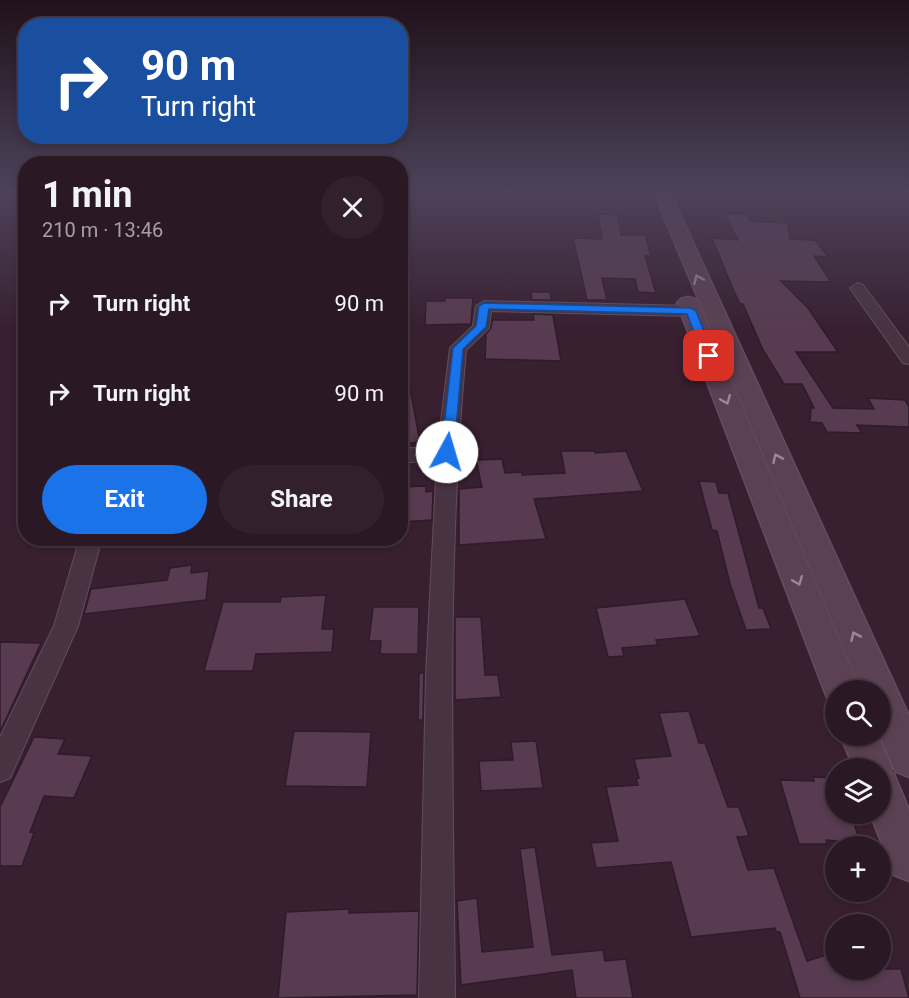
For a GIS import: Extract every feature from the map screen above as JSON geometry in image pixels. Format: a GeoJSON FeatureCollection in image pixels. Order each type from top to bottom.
{"type":"FeatureCollection","features":[{"type":"Feature","properties":{"kind":"main road"},"geometry":{"type":"LineString","coordinates":[[661,237],[838,680]]}},
{"type":"Feature","properties":{"kind":"main road"},"geometry":{"type":"LineString","coordinates":[[681,237],[875,680]]}},
{"type":"Feature","properties":{"kind":"main road"},"geometry":{"type":"LineString","coordinates":[[891,717],[909,758]]}},
{"type":"Feature","properties":{"kind":"main road"},"geometry":{"type":"LineString","coordinates":[[891,815],[909,860]]}},
{"type":"Feature","properties":{"kind":"street"},"geometry":{"type":"LineString","coordinates":[[858,288],[909,359]]}},
{"type":"Feature","properties":{"kind":"street"},"geometry":{"type":"LineString","coordinates":[[437,998],[439,676],[447,452],[458,348],[481,327],[484,306],[691,311]]}},
{"type":"Feature","properties":{"kind":"street"},"geometry":{"type":"LineString","coordinates":[[408,455],[447,452]]}},
{"type":"Feature","properties":{"kind":"street"},"geometry":{"type":"LineString","coordinates":[[0,768],[66,626],[89,546]]}},
{"type":"Feature","properties":{"kind":"building"},"geometry":{"type":"Polygon","coordinates":[[[602,237],[645,237],[651,256],[645,256],[656,293],[638,292],[635,279],[602,278],[607,300],[587,300],[573,238],[602,239],[602,237]]]}},
{"type":"Feature","properties":{"kind":"building"},"geometry":{"type":"Polygon","coordinates":[[[736,237],[790,237],[790,239],[815,240],[828,257],[814,256],[831,282],[781,281],[808,308],[838,352],[796,352],[833,408],[874,409],[868,398],[905,400],[909,407],[909,427],[857,425],[862,433],[827,432],[822,423],[810,422],[811,408],[814,408],[802,384],[784,384],[763,350],[743,304],[740,304],[732,287],[712,238],[738,240],[736,237]]]}},
{"type":"Feature","properties":{"kind":"building"},"geometry":{"type":"Polygon","coordinates":[[[531,292],[550,292],[551,300],[532,300],[531,292]]]}},
{"type":"Feature","properties":{"kind":"building"},"geometry":{"type":"Polygon","coordinates":[[[445,298],[473,298],[471,324],[425,325],[426,301],[445,301],[445,298]]]}},
{"type":"Feature","properties":{"kind":"building"},"geometry":{"type":"Polygon","coordinates":[[[533,314],[553,315],[561,361],[485,359],[486,334],[491,328],[492,320],[534,320],[533,314]]]}},
{"type":"Feature","properties":{"kind":"building"},"geometry":{"type":"Polygon","coordinates":[[[408,383],[409,383],[420,442],[408,443],[408,383]]]}},
{"type":"Feature","properties":{"kind":"building"},"geometry":{"type":"Polygon","coordinates":[[[561,451],[595,451],[595,453],[626,451],[643,491],[534,499],[546,539],[459,545],[459,489],[482,487],[476,460],[502,459],[505,473],[522,472],[522,475],[565,473],[561,451]]]}},
{"type":"Feature","properties":{"kind":"building"},"geometry":{"type":"Polygon","coordinates":[[[699,481],[716,482],[719,493],[728,493],[759,608],[763,608],[771,629],[746,630],[730,584],[717,531],[712,530],[699,481]]]}},
{"type":"Feature","properties":{"kind":"building"},"geometry":{"type":"Polygon","coordinates":[[[426,486],[426,492],[433,491],[432,520],[408,522],[408,487],[426,486]]]}},
{"type":"Feature","properties":{"kind":"building"},"geometry":{"type":"Polygon","coordinates":[[[192,565],[191,573],[209,571],[206,600],[84,614],[91,589],[167,580],[170,568],[192,565]]]}},
{"type":"Feature","properties":{"kind":"building"},"geometry":{"type":"Polygon","coordinates":[[[326,595],[322,629],[334,629],[332,652],[256,654],[253,671],[204,671],[223,602],[280,602],[281,597],[326,595]]]}},
{"type":"Feature","properties":{"kind":"building"},"geometry":{"type":"Polygon","coordinates":[[[685,599],[700,636],[656,640],[658,645],[622,648],[624,656],[608,657],[596,608],[685,599]]]}},
{"type":"Feature","properties":{"kind":"building"},"geometry":{"type":"Polygon","coordinates":[[[373,607],[419,607],[418,654],[380,654],[381,641],[369,641],[373,607]]]}},
{"type":"Feature","properties":{"kind":"building"},"geometry":{"type":"Polygon","coordinates":[[[455,617],[481,617],[485,675],[498,675],[501,697],[455,700],[455,617]]]}},
{"type":"Feature","properties":{"kind":"building"},"geometry":{"type":"Polygon","coordinates":[[[0,642],[41,643],[0,732],[0,642]]]}},
{"type":"Feature","properties":{"kind":"building"},"geometry":{"type":"Polygon","coordinates":[[[419,673],[424,673],[423,720],[418,720],[419,673]]]}},
{"type":"Feature","properties":{"kind":"building"},"geometry":{"type":"Polygon","coordinates":[[[689,711],[699,743],[705,743],[728,807],[739,807],[749,836],[737,837],[748,870],[774,868],[807,961],[825,955],[825,980],[891,980],[891,969],[901,969],[909,998],[800,998],[780,932],[776,932],[775,928],[691,937],[671,862],[596,868],[591,843],[618,841],[606,787],[638,785],[636,779],[639,778],[634,759],[671,756],[659,713],[689,711]]]}},
{"type":"Feature","properties":{"kind":"building"},"geometry":{"type":"Polygon","coordinates":[[[294,731],[371,732],[367,787],[285,786],[294,731]]]}},
{"type":"Feature","properties":{"kind":"building"},"geometry":{"type":"Polygon","coordinates":[[[34,737],[65,739],[58,754],[92,756],[74,798],[44,796],[30,832],[34,833],[22,866],[0,866],[0,807],[34,737]]]}},
{"type":"Feature","properties":{"kind":"building"},"geometry":{"type":"Polygon","coordinates":[[[536,741],[543,788],[481,791],[479,761],[513,760],[511,742],[536,741]]]}},
{"type":"Feature","properties":{"kind":"building"},"geometry":{"type":"Polygon","coordinates":[[[813,777],[825,778],[825,824],[854,824],[858,836],[825,836],[825,844],[799,844],[780,780],[814,781],[813,777]]]}},
{"type":"Feature","properties":{"kind":"building"},"geometry":{"type":"Polygon","coordinates":[[[535,847],[552,955],[603,950],[605,961],[626,959],[633,998],[576,998],[572,970],[461,985],[457,901],[477,898],[482,952],[533,947],[520,849],[535,847]]]}},
{"type":"Feature","properties":{"kind":"building"},"geometry":{"type":"Polygon","coordinates":[[[349,909],[349,913],[419,911],[417,995],[278,998],[286,912],[349,909]]]}},
{"type":"Feature","properties":{"kind":"route"},"geometry":{"type":"LineString","coordinates":[[447,452],[458,348],[481,327],[484,306],[691,311],[709,356]]}}]}
